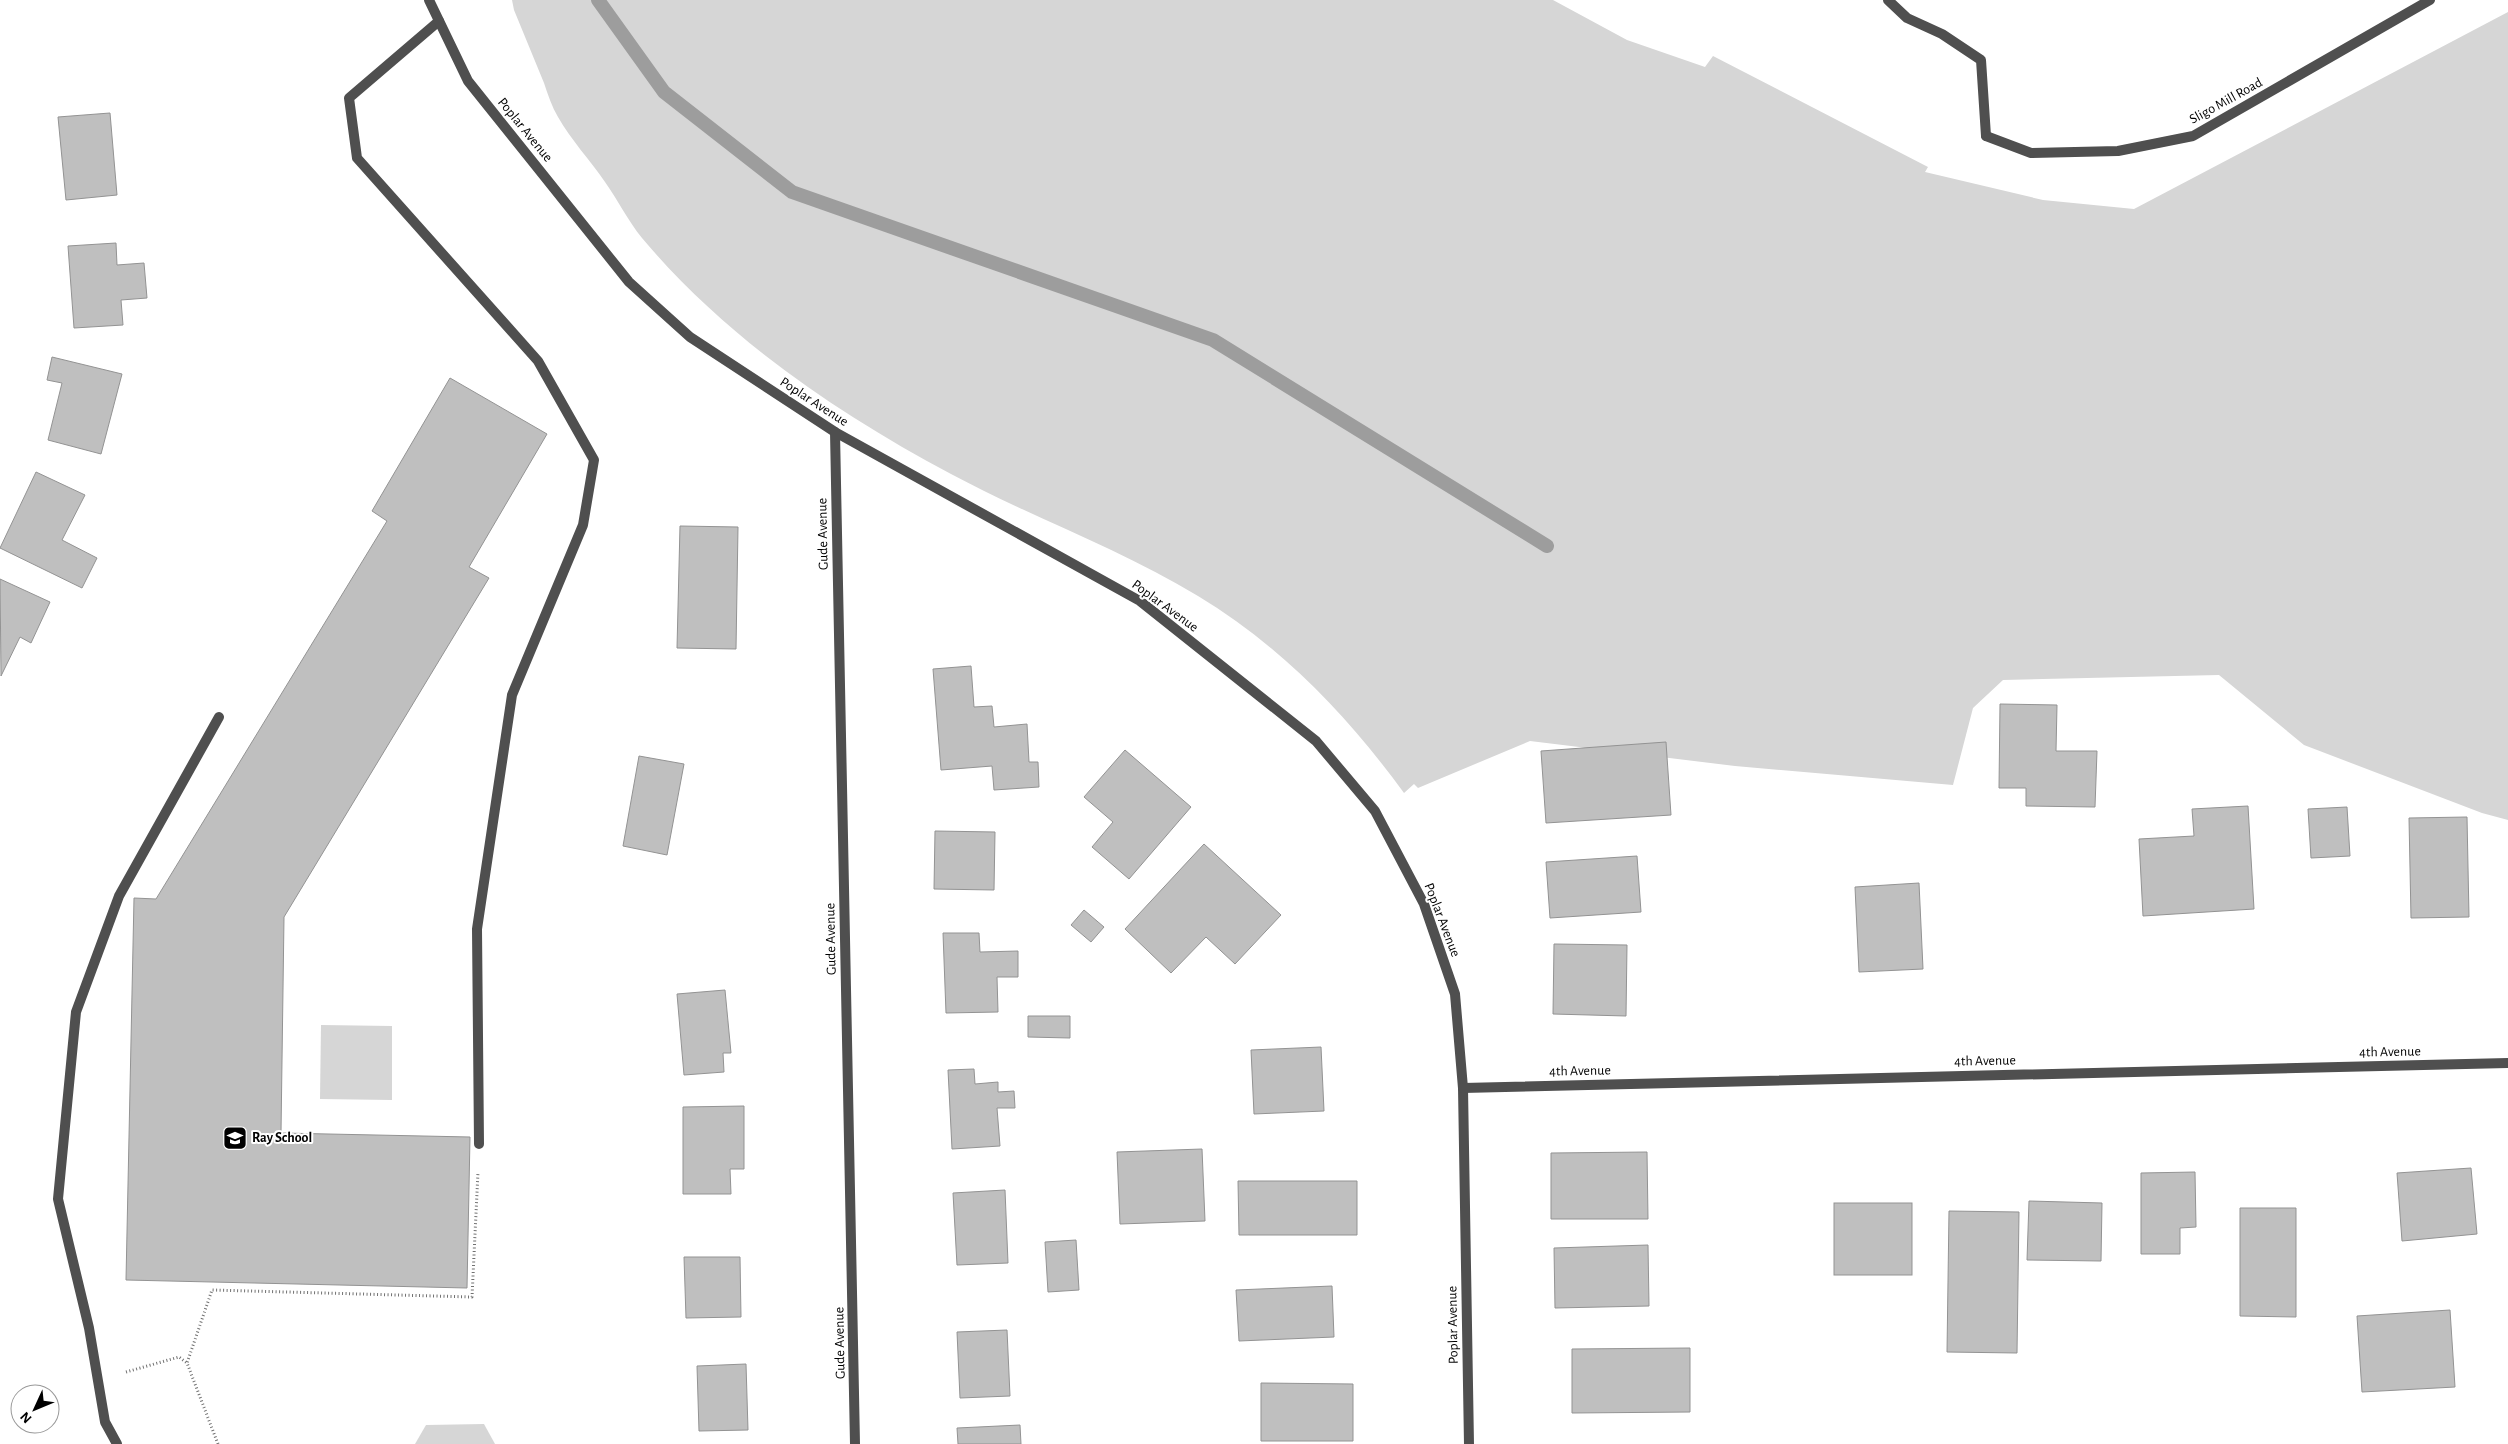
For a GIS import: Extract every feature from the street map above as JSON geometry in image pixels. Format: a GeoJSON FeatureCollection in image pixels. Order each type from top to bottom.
{"type":"FeatureCollection","features":[{"type":"Feature","properties":{"kind":"street","name":"Poplar Avenue"},"geometry":{"type":"LineString","coordinates":[[429,0],[468,81],[629,282],[690,337],[834,432],[1140,601],[1316,741],[1375,811],[1424,904],[1455,994],[1463,1088],[1468,1444]]}},
{"type":"Feature","properties":{"kind":"street","name":"Sligo Mill Road"},"geometry":{"type":"LineString","coordinates":[[1888,0],[1907,18],[1942,34],[1981,60],[1986,136],[2031,153],[2118,150],[2193,136],[2430,0]]}},
{"type":"Feature","properties":{"kind":"street"},"geometry":{"type":"LineString","coordinates":[[439,21],[350,98],[357,158],[538,361],[594,460],[583,525],[512,695],[477,928],[479,1144]]}},
{"type":"Feature","properties":{"kind":"street","name":"Gude Avenue"},"geometry":{"type":"LineString","coordinates":[[834,432],[856,1444]]}},
{"type":"Feature","properties":{"kind":"street"},"geometry":{"type":"LineString","coordinates":[[117,1444],[105,1422],[89,1328],[58,1199],[76,1012],[119,896],[219,717]]}},
{"type":"Feature","properties":{"kind":"street","name":"4th Avenue"},"geometry":{"type":"LineString","coordinates":[[1463,1088],[2508,1063]]}},
{"type":"Feature","properties":{"kind":"path"},"geometry":{"type":"LineString","coordinates":[[187,1363],[212,1290],[472,1297],[479,1144]]}},
{"type":"Feature","properties":{"kind":"path"},"geometry":{"type":"LineString","coordinates":[[98,1380],[179,1357],[187,1363],[218,1444]]}},
{"type":"Feature","properties":{"kind":"shaded area"},"geometry":{"type":"Polygon","coordinates":[[[512,0],[1553,0],[1627,40],[1705,67],[1713,56],[1928,167],[1925,172],[2043,200],[2134,209],[2508,12],[2508,820],[2482,813],[2304,745],[2219,675],[2003,680],[1973,708],[1953,785],[1735,766],[1530,741],[1418,788],[1414,784],[1404,793],[1360,736],[1311,684],[1258,637],[1229,616],[1169,579],[981,490],[908,450],[825,399],[747,341],[675,274],[642,238],[605,182],[563,125],[550,101],[514,10],[512,0]]]}},
{"type":"Feature","properties":{"kind":"shaded area"},"geometry":{"type":"Polygon","coordinates":[[[321,1025],[392,1026],[392,1100],[320,1099],[321,1025]]]}},
{"type":"Feature","properties":{"kind":"shaded area"},"geometry":{"type":"Polygon","coordinates":[[[484,1424],[495,1444],[415,1444],[426,1425],[484,1424]]]}},
{"type":"Feature","properties":{"kind":"building"},"geometry":{"type":"Polygon","coordinates":[[[110,113],[117,195],[66,200],[58,117],[110,113]]]}},
{"type":"Feature","properties":{"kind":"building"},"geometry":{"type":"Polygon","coordinates":[[[116,243],[117,265],[144,263],[147,298],[121,300],[123,325],[74,328],[68,246],[116,243]]]}},
{"type":"Feature","properties":{"kind":"building"},"geometry":{"type":"Polygon","coordinates":[[[52,357],[122,374],[101,454],[48,440],[62,383],[47,380],[52,357]]]}},
{"type":"Feature","properties":{"kind":"building"},"geometry":{"type":"Polygon","coordinates":[[[450,378],[547,434],[469,567],[489,578],[284,917],[281,1133],[470,1137],[467,1288],[126,1280],[134,898],[156,899],[387,521],[372,511],[450,378]]]}},
{"type":"Feature","properties":{"kind":"building"},"geometry":{"type":"Polygon","coordinates":[[[36,472],[85,495],[62,540],[97,558],[82,588],[0,548],[36,472]]]}},
{"type":"Feature","properties":{"kind":"building"},"geometry":{"type":"Polygon","coordinates":[[[680,526],[738,527],[736,649],[677,648],[680,526]]]}},
{"type":"Feature","properties":{"kind":"building"},"geometry":{"type":"Polygon","coordinates":[[[0,579],[50,602],[31,643],[20,637],[1,676],[0,579]]]}},
{"type":"Feature","properties":{"kind":"building"},"geometry":{"type":"Polygon","coordinates":[[[971,666],[974,707],[992,706],[994,727],[1027,724],[1029,762],[1038,762],[1039,787],[994,790],[992,766],[941,770],[933,669],[971,666]]]}},
{"type":"Feature","properties":{"kind":"building"},"geometry":{"type":"Polygon","coordinates":[[[2000,704],[2057,705],[2056,751],[2097,751],[2095,807],[2026,806],[2026,788],[1999,788],[2000,704]]]}},
{"type":"Feature","properties":{"kind":"building"},"geometry":{"type":"Polygon","coordinates":[[[1666,742],[1671,815],[1546,823],[1541,751],[1666,742]]]}},
{"type":"Feature","properties":{"kind":"building"},"geometry":{"type":"Polygon","coordinates":[[[1125,750],[1191,807],[1129,879],[1092,847],[1113,822],[1084,797],[1125,750]]]}},
{"type":"Feature","properties":{"kind":"building"},"geometry":{"type":"Polygon","coordinates":[[[639,756],[684,764],[667,855],[623,846],[639,756]]]}},
{"type":"Feature","properties":{"kind":"building"},"geometry":{"type":"Polygon","coordinates":[[[2248,806],[2254,909],[2143,916],[2139,839],[2194,836],[2192,809],[2248,806]]]}},
{"type":"Feature","properties":{"kind":"building"},"geometry":{"type":"Polygon","coordinates":[[[2347,807],[2350,856],[2311,858],[2308,809],[2347,807]]]}},
{"type":"Feature","properties":{"kind":"building"},"geometry":{"type":"Polygon","coordinates":[[[2467,817],[2469,917],[2411,918],[2409,818],[2467,817]]]}},
{"type":"Feature","properties":{"kind":"building"},"geometry":{"type":"Polygon","coordinates":[[[935,831],[995,832],[994,890],[934,889],[935,831]]]}},
{"type":"Feature","properties":{"kind":"building"},"geometry":{"type":"Polygon","coordinates":[[[1204,844],[1281,915],[1235,964],[1206,937],[1171,973],[1125,929],[1204,844]]]}},
{"type":"Feature","properties":{"kind":"building"},"geometry":{"type":"Polygon","coordinates":[[[1637,856],[1641,912],[1550,918],[1546,862],[1637,856]]]}},
{"type":"Feature","properties":{"kind":"building"},"geometry":{"type":"Polygon","coordinates":[[[1919,883],[1923,969],[1859,972],[1855,887],[1919,883]]]}},
{"type":"Feature","properties":{"kind":"building"},"geometry":{"type":"Polygon","coordinates":[[[1084,910],[1104,927],[1091,942],[1071,925],[1084,910]]]}},
{"type":"Feature","properties":{"kind":"building"},"geometry":{"type":"Polygon","coordinates":[[[943,933],[979,933],[980,952],[1018,951],[1018,977],[997,977],[998,1012],[946,1013],[943,933]]]}},
{"type":"Feature","properties":{"kind":"building"},"geometry":{"type":"Polygon","coordinates":[[[1554,944],[1627,945],[1626,1016],[1553,1014],[1554,944]]]}},
{"type":"Feature","properties":{"kind":"building"},"geometry":{"type":"Polygon","coordinates":[[[725,990],[731,1053],[723,1053],[724,1072],[684,1075],[677,994],[725,990]]]}},
{"type":"Feature","properties":{"kind":"building"},"geometry":{"type":"Polygon","coordinates":[[[1028,1016],[1070,1016],[1070,1038],[1028,1037],[1028,1016]]]}},
{"type":"Feature","properties":{"kind":"building"},"geometry":{"type":"Polygon","coordinates":[[[1321,1047],[1324,1111],[1254,1114],[1251,1050],[1321,1047]]]}},
{"type":"Feature","properties":{"kind":"building"},"geometry":{"type":"Polygon","coordinates":[[[974,1069],[975,1084],[998,1082],[998,1092],[1014,1091],[1015,1108],[997,1108],[1000,1146],[952,1149],[948,1070],[974,1069]]]}},
{"type":"Feature","properties":{"kind":"building"},"geometry":{"type":"Polygon","coordinates":[[[744,1106],[744,1169],[730,1169],[731,1194],[683,1194],[683,1107],[744,1106]]]}},
{"type":"Feature","properties":{"kind":"building"},"geometry":{"type":"Polygon","coordinates":[[[1202,1149],[1205,1221],[1120,1224],[1117,1152],[1202,1149]]]}},
{"type":"Feature","properties":{"kind":"building"},"geometry":{"type":"Polygon","coordinates":[[[1647,1152],[1648,1219],[1551,1219],[1551,1153],[1647,1152]]]}},
{"type":"Feature","properties":{"kind":"building"},"geometry":{"type":"Polygon","coordinates":[[[2471,1168],[2477,1234],[2402,1241],[2397,1173],[2471,1168]]]}},
{"type":"Feature","properties":{"kind":"building"},"geometry":{"type":"Polygon","coordinates":[[[2195,1172],[2196,1227],[2180,1228],[2180,1254],[2141,1254],[2141,1173],[2195,1172]]]}},
{"type":"Feature","properties":{"kind":"building"},"geometry":{"type":"Polygon","coordinates":[[[1238,1181],[1357,1181],[1357,1235],[1239,1235],[1238,1181]]]}},
{"type":"Feature","properties":{"kind":"building"},"geometry":{"type":"Polygon","coordinates":[[[1005,1190],[1008,1263],[957,1265],[953,1193],[1005,1190]]]}},
{"type":"Feature","properties":{"kind":"building"},"geometry":{"type":"Polygon","coordinates":[[[2029,1201],[2102,1203],[2101,1261],[2027,1260],[2029,1201]]]}},
{"type":"Feature","properties":{"kind":"building"},"geometry":{"type":"Polygon","coordinates":[[[1834,1203],[1912,1203],[1912,1275],[1834,1275],[1834,1203]]]}},
{"type":"Feature","properties":{"kind":"building"},"geometry":{"type":"Polygon","coordinates":[[[2240,1208],[2296,1208],[2296,1317],[2240,1316],[2240,1208]]]}},
{"type":"Feature","properties":{"kind":"building"},"geometry":{"type":"Polygon","coordinates":[[[1949,1211],[2019,1212],[2017,1353],[1947,1352],[1949,1211]]]}},
{"type":"Feature","properties":{"kind":"building"},"geometry":{"type":"Polygon","coordinates":[[[1076,1240],[1079,1290],[1048,1292],[1045,1242],[1076,1240]]]}},
{"type":"Feature","properties":{"kind":"building"},"geometry":{"type":"Polygon","coordinates":[[[1648,1245],[1649,1306],[1555,1308],[1554,1248],[1648,1245]]]}},
{"type":"Feature","properties":{"kind":"building"},"geometry":{"type":"Polygon","coordinates":[[[684,1257],[740,1257],[741,1317],[686,1318],[684,1257]]]}},
{"type":"Feature","properties":{"kind":"building"},"geometry":{"type":"Polygon","coordinates":[[[1332,1286],[1334,1337],[1239,1341],[1236,1290],[1332,1286]]]}},
{"type":"Feature","properties":{"kind":"building"},"geometry":{"type":"Polygon","coordinates":[[[2450,1310],[2455,1387],[2362,1392],[2357,1316],[2450,1310]]]}},
{"type":"Feature","properties":{"kind":"building"},"geometry":{"type":"Polygon","coordinates":[[[1007,1330],[1010,1396],[960,1398],[957,1332],[1007,1330]]]}},
{"type":"Feature","properties":{"kind":"building"},"geometry":{"type":"Polygon","coordinates":[[[1690,1348],[1690,1412],[1572,1413],[1572,1349],[1690,1348]]]}},
{"type":"Feature","properties":{"kind":"building"},"geometry":{"type":"Polygon","coordinates":[[[746,1364],[748,1430],[699,1431],[697,1366],[746,1364]]]}},
{"type":"Feature","properties":{"kind":"building"},"geometry":{"type":"Polygon","coordinates":[[[1261,1383],[1353,1384],[1353,1441],[1261,1441],[1261,1383]]]}},
{"type":"Feature","properties":{"kind":"building"},"geometry":{"type":"Polygon","coordinates":[[[1020,1425],[1021,1444],[958,1444],[957,1428],[1020,1425]]]}},
{"type":"Feature","properties":{"kind":"waterway"},"geometry":{"type":"LineString","coordinates":[[598,0],[664,92],[792,192],[1213,340],[1547,546]]}},
{"type":"Feature","properties":{"kind":"place","name":"Ray School"},"geometry":{"type":"Point","coordinates":[235,1138]}}]}
